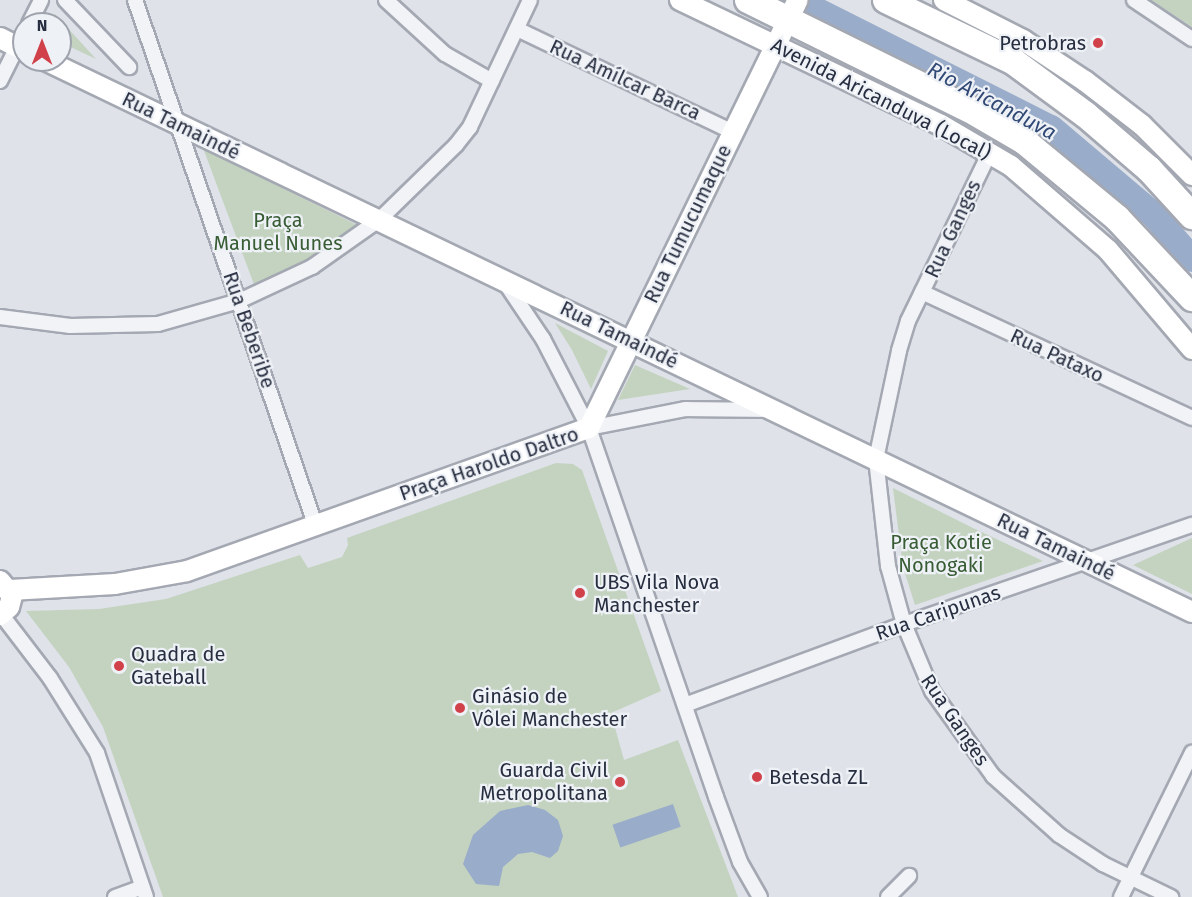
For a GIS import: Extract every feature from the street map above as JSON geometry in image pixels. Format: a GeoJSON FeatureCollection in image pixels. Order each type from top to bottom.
{"type":"FeatureCollection","features":[{"type":"Feature","properties":{"kind":"highway"},"geometry":{"type":"LineString","coordinates":[[748,0],[793,9],[1024,141],[1085,189],[1192,298]]}},
{"type":"Feature","properties":{"kind":"highway"},"geometry":{"type":"LineString","coordinates":[[886,0],[1014,62],[1104,130],[1149,169],[1192,216]]}},
{"type":"Feature","properties":{"kind":"highway"},"geometry":{"type":"LineString","coordinates":[[1134,237],[1192,314]]}},
{"type":"Feature","properties":{"kind":"street"},"geometry":{"type":"LineString","coordinates":[[64,0],[129,67]]}},
{"type":"Feature","properties":{"kind":"street","name":"Rua Beberibe"},"geometry":{"type":"LineString","coordinates":[[135,0],[181,127],[315,524]]}},
{"type":"Feature","properties":{"kind":"street"},"geometry":{"type":"LineString","coordinates":[[386,0],[445,54],[492,81]]}},
{"type":"Feature","properties":{"kind":"street"},"geometry":{"type":"LineString","coordinates":[[0,317],[70,326],[140,325],[195,316],[239,302],[312,267],[380,219],[456,146],[470,127],[530,0]]}},
{"type":"Feature","properties":{"kind":"street","name":"Avenida Aricanduva (Local)"},"geometry":{"type":"LineString","coordinates":[[680,0],[990,152],[1047,194],[1108,250],[1192,349]]}},
{"type":"Feature","properties":{"kind":"street"},"geometry":{"type":"LineString","coordinates":[[944,0],[1023,40],[1085,81],[1142,125],[1192,175]]}},
{"type":"Feature","properties":{"kind":"street"},"geometry":{"type":"LineString","coordinates":[[1134,0],[1192,39]]}},
{"type":"Feature","properties":{"kind":"street","name":"Rua Tumucumaque"},"geometry":{"type":"LineString","coordinates":[[589,428],[793,9]]}},
{"type":"Feature","properties":{"kind":"street","name":"Rua Amílcar Barca"},"geometry":{"type":"LineString","coordinates":[[517,29],[733,132]]}},
{"type":"Feature","properties":{"kind":"street"},"geometry":{"type":"LineString","coordinates":[[0,81],[12,52]]}},
{"type":"Feature","properties":{"kind":"street","name":"Rua Tamaindé"},"geometry":{"type":"LineString","coordinates":[[69,72],[181,127],[380,219],[1192,612]]}},
{"type":"Feature","properties":{"kind":"street","name":"Rua Ganges"},"geometry":{"type":"LineString","coordinates":[[990,152],[922,292],[898,351],[876,459],[883,539],[904,624],[932,692],[993,776],[1059,835],[1130,877],[1171,897]]}},
{"type":"Feature","properties":{"kind":"street"},"geometry":{"type":"LineString","coordinates":[[503,279],[543,339],[589,428],[686,410],[775,410]]}},
{"type":"Feature","properties":{"kind":"street","name":"Rua Pataxo"},"geometry":{"type":"LineString","coordinates":[[922,292],[1192,418]]}},
{"type":"Feature","properties":{"kind":"street","name":"Praça Haroldo Daltro"},"geometry":{"type":"LineString","coordinates":[[5,585],[142,581],[187,571],[589,428],[729,834],[760,897]]}},
{"type":"Feature","properties":{"kind":"street","name":"Rua Caripunas"},"geometry":{"type":"LineString","coordinates":[[685,705],[904,624],[1087,563],[1192,525]]}},
{"type":"Feature","properties":{"kind":"street"},"geometry":{"type":"LineString","coordinates":[[5,585],[12,602],[0,614],[50,678],[97,753],[144,892],[115,897]]}},
{"type":"Feature","properties":{"kind":"street"},"geometry":{"type":"LineString","coordinates":[[1121,897],[1192,753]]}},
{"type":"Feature","properties":{"kind":"street"},"geometry":{"type":"LineString","coordinates":[[888,897],[909,876]]}},
{"type":"Feature","properties":{"kind":"green space"},"geometry":{"type":"Polygon","coordinates":[[[1151,0],[1192,0],[1192,27],[1151,0]]]}},
{"type":"Feature","properties":{"kind":"green space"},"geometry":{"type":"Polygon","coordinates":[[[72,33],[96,59],[72,48],[72,33]]]}},
{"type":"Feature","properties":{"kind":"green space","name":"Praça Manuel Nunes"},"geometry":{"type":"Polygon","coordinates":[[[203,148],[357,225],[311,262],[255,287],[203,148]]]}},
{"type":"Feature","properties":{"kind":"green space"},"geometry":{"type":"Polygon","coordinates":[[[555,323],[608,351],[591,389],[572,350],[555,323]]]}},
{"type":"Feature","properties":{"kind":"green space"},"geometry":{"type":"Polygon","coordinates":[[[635,365],[690,389],[618,400],[635,365]]]}},
{"type":"Feature","properties":{"kind":"green space"},"geometry":{"type":"Polygon","coordinates":[[[556,463],[573,464],[582,470],[661,691],[611,713],[624,760],[678,740],[738,897],[163,897],[103,727],[69,667],[26,611],[99,609],[166,599],[300,555],[308,568],[342,557],[348,545],[347,538],[556,463]]]}},
{"type":"Feature","properties":{"kind":"green space","name":"Praça Kotie Nonogaki"},"geometry":{"type":"Polygon","coordinates":[[[893,488],[1043,561],[915,605],[903,567],[893,488]]]}},
{"type":"Feature","properties":{"kind":"green space"},"geometry":{"type":"Polygon","coordinates":[[[1192,538],[1192,594],[1133,565],[1192,538]]]}},
{"type":"Feature","properties":{"kind":"water"},"geometry":{"type":"Polygon","coordinates":[[[673,804],[681,827],[620,848],[612,825],[673,804]]]}},
{"type":"Feature","properties":{"kind":"water"},"geometry":{"type":"Polygon","coordinates":[[[528,805],[545,810],[558,820],[563,836],[558,851],[550,858],[532,852],[518,854],[503,867],[499,886],[476,884],[463,864],[473,835],[500,811],[528,805]]]}},
{"type":"Feature","properties":{"kind":"waterway","name":"Rio Aricanduva"},"geometry":{"type":"LineString","coordinates":[[796,0],[1051,128],[1154,215],[1192,259]]}},
{"type":"Feature","properties":{"kind":"place","name":"Petrobras"},"geometry":{"type":"Point","coordinates":[1098,43]}},
{"type":"Feature","properties":{"kind":"place","name":"UBS Vila Nova Manchester"},"geometry":{"type":"Point","coordinates":[580,593]}},
{"type":"Feature","properties":{"kind":"place","name":"Quadra de Gateball"},"geometry":{"type":"Point","coordinates":[119,666]}},
{"type":"Feature","properties":{"kind":"place","name":"Ginásio de Vôlei Manchester"},"geometry":{"type":"Point","coordinates":[460,708]}},
{"type":"Feature","properties":{"kind":"place","name":"Betesda ZL"},"geometry":{"type":"Point","coordinates":[757,777]}},
{"type":"Feature","properties":{"kind":"place","name":"Guarda Civil Metropolitana"},"geometry":{"type":"Point","coordinates":[620,782]}}]}
